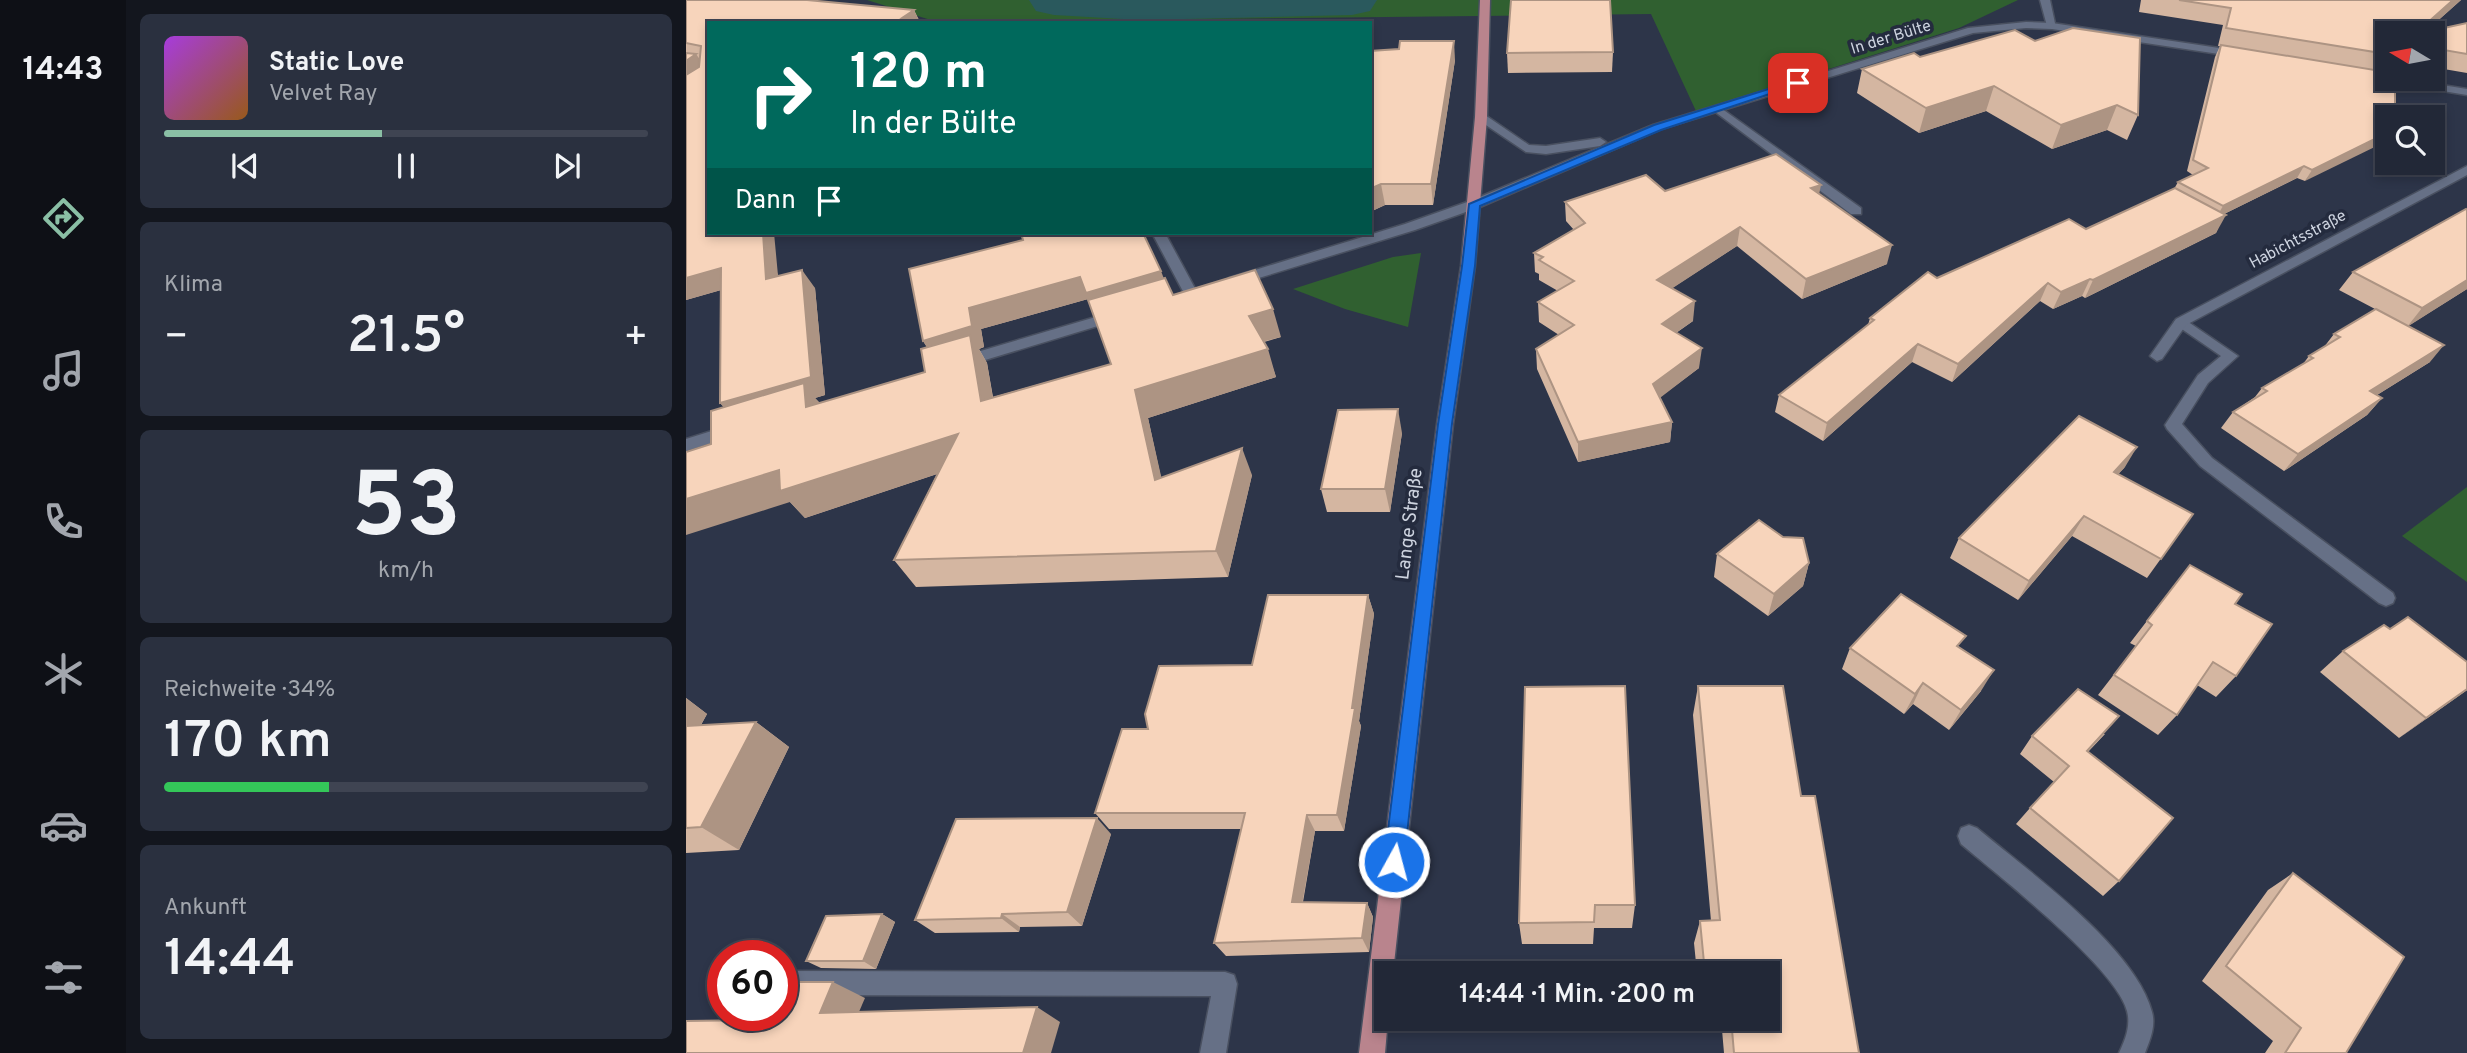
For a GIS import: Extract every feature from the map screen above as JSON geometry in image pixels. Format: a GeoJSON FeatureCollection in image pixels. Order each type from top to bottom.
{"type":"FeatureCollection","features":[{"type":"Feature","properties":{"kind":"main road","name":"Lange Straße"},"geometry":{"type":"LineString","coordinates":[[1372,1053],[1443,437],[1475,204],[1485,0]]}},
{"type":"Feature","properties":{"kind":"street"},"geometry":{"type":"LineString","coordinates":[[2045,0],[2052,26]]}},
{"type":"Feature","properties":{"kind":"street","name":"In der Bülte"},"geometry":{"type":"LineString","coordinates":[[1159,235],[1198,292],[1410,227],[1475,204],[1657,127],[1972,30],[2003,26],[2052,26],[2248,56]]}},
{"type":"Feature","properties":{"kind":"street"},"geometry":{"type":"LineString","coordinates":[[2357,74],[2467,92]]}},
{"type":"Feature","properties":{"kind":"street"},"geometry":{"type":"LineString","coordinates":[[1718,109],[1856,211]]}},
{"type":"Feature","properties":{"kind":"street"},"geometry":{"type":"LineString","coordinates":[[1480,117],[1526,148],[1546,150],[1578,147],[1657,127]]}},
{"type":"Feature","properties":{"kind":"street","name":"Habichtsstraße"},"geometry":{"type":"LineString","coordinates":[[2157,356],[2181,322],[2467,170]]}},
{"type":"Feature","properties":{"kind":"street"},"geometry":{"type":"LineString","coordinates":[[952,365],[1138,310]]}},
{"type":"Feature","properties":{"kind":"street"},"geometry":{"type":"LineString","coordinates":[[2181,322],[2231,356],[2203,379],[2173,425],[2206,462],[2386,598]]}},
{"type":"Feature","properties":{"kind":"street"},"geometry":{"type":"LineString","coordinates":[[686,445],[752,425]]}},
{"type":"Feature","properties":{"kind":"street"},"geometry":{"type":"LineString","coordinates":[[1969,836],[2086,939],[2125,979],[2140,1010],[2141,1037],[2132,1053]]}},
{"type":"Feature","properties":{"kind":"street"},"geometry":{"type":"LineString","coordinates":[[798,983],[1224,984],[1213,1053]]}},
{"type":"Feature","properties":{"kind":"green space"},"geometry":{"type":"Polygon","coordinates":[[[867,0],[2018,0],[1959,28],[1696,111],[1651,14],[934,21],[867,0]]]}},
{"type":"Feature","properties":{"kind":"green space"},"geometry":{"type":"Polygon","coordinates":[[[1421,253],[1408,327],[1345,309],[1293,289],[1393,257],[1421,253]]]}},
{"type":"Feature","properties":{"kind":"green space"},"geometry":{"type":"Polygon","coordinates":[[[2467,487],[2467,582],[2402,536],[2467,487]]]}},
{"type":"Feature","properties":{"kind":"building"},"geometry":{"type":"Polygon","coordinates":[[[686,0],[807,0],[914,10],[902,18],[928,21],[707,21],[707,235],[763,235],[766,279],[802,270],[811,377],[720,403],[721,268],[686,278],[686,75],[699,67],[701,46],[686,43],[686,0]]]}},
{"type":"Feature","properties":{"kind":"building"},"geometry":{"type":"Polygon","coordinates":[[[1511,0],[1610,0],[1613,52],[1507,53],[1511,0]]]}},
{"type":"Feature","properties":{"kind":"building"},"geometry":{"type":"Polygon","coordinates":[[[2179,0],[2453,0],[2429,21],[2375,21],[2375,52],[2226,28],[2231,8],[2179,0]]]}},
{"type":"Feature","properties":{"kind":"building"},"geometry":{"type":"Polygon","coordinates":[[[2467,23],[2467,54],[2445,50],[2445,28],[2467,23]]]}},
{"type":"Feature","properties":{"kind":"building"},"geometry":{"type":"Polygon","coordinates":[[[2073,28],[2140,38],[2138,115],[2117,105],[2061,125],[1994,86],[1926,108],[1862,69],[1914,53],[1920,57],[2015,30],[2035,41],[2073,28]]]}},
{"type":"Feature","properties":{"kind":"building"},"geometry":{"type":"Polygon","coordinates":[[[1400,41],[1454,41],[1431,184],[1381,184],[1372,188],[1372,51],[1399,49],[1400,41]]]}},
{"type":"Feature","properties":{"kind":"building"},"geometry":{"type":"Polygon","coordinates":[[[2221,45],[2375,70],[2375,91],[2395,91],[2395,105],[2375,105],[2375,139],[2312,170],[2304,166],[2223,206],[2178,182],[2208,168],[2193,160],[2221,45]]]}},
{"type":"Feature","properties":{"kind":"building"},"geometry":{"type":"Polygon","coordinates":[[[686,53],[696,54],[686,61],[686,53]]]}},
{"type":"Feature","properties":{"kind":"building"},"geometry":{"type":"Polygon","coordinates":[[[1776,154],[1821,185],[1811,188],[1892,245],[1806,279],[1740,227],[1657,280],[1695,301],[1662,324],[1702,348],[1653,384],[1672,422],[1578,442],[1536,349],[1574,325],[1538,302],[1574,281],[1539,260],[1543,257],[1534,253],[1585,223],[1565,202],[1646,175],[1665,191],[1776,154]]]}},
{"type":"Feature","properties":{"kind":"building"},"geometry":{"type":"Polygon","coordinates":[[[2175,188],[2226,215],[2093,280],[2061,292],[2048,283],[1958,364],[1918,344],[1827,423],[1779,395],[1874,320],[1870,318],[1928,272],[1937,278],[2069,219],[2086,229],[2175,188]]]}},
{"type":"Feature","properties":{"kind":"building"},"geometry":{"type":"Polygon","coordinates":[[[2466,209],[2467,280],[2422,308],[2353,272],[2466,209]]]}},
{"type":"Feature","properties":{"kind":"building"},"geometry":{"type":"Polygon","coordinates":[[[1022,235],[1144,235],[1161,271],[1086,293],[1080,277],[969,308],[972,326],[923,341],[909,269],[1023,240],[1022,235]]]}},
{"type":"Feature","properties":{"kind":"building"},"geometry":{"type":"Polygon","coordinates":[[[1255,270],[1273,309],[1249,316],[1268,349],[1135,390],[1155,480],[1242,448],[1216,551],[894,560],[958,434],[780,491],[779,470],[686,499],[686,452],[711,444],[711,411],[804,383],[806,407],[925,372],[921,349],[970,335],[981,401],[1111,364],[1088,300],[1165,278],[1173,295],[1255,270]]]}},
{"type":"Feature","properties":{"kind":"building"},"geometry":{"type":"Polygon","coordinates":[[[2376,309],[2444,345],[2370,391],[2382,398],[2298,454],[2233,412],[2267,391],[2262,388],[2313,358],[2309,356],[2340,337],[2334,334],[2376,309]]]}},
{"type":"Feature","properties":{"kind":"building"},"geometry":{"type":"Polygon","coordinates":[[[1398,409],[1385,489],[1321,489],[1338,410],[1398,409]]]}},
{"type":"Feature","properties":{"kind":"building"},"geometry":{"type":"Polygon","coordinates":[[[2079,416],[2137,447],[2114,472],[2193,514],[2161,559],[2084,516],[2029,581],[1959,538],[2079,416]]]}},
{"type":"Feature","properties":{"kind":"building"},"geometry":{"type":"Polygon","coordinates":[[[1759,520],[1783,537],[1803,538],[1809,563],[1774,594],[1717,554],[1759,520]]]}},
{"type":"Feature","properties":{"kind":"building"},"geometry":{"type":"Polygon","coordinates":[[[2190,565],[2242,594],[2235,604],[2272,624],[2236,676],[2213,662],[2177,715],[2114,675],[2152,625],[2147,621],[2190,565]]]}},
{"type":"Feature","properties":{"kind":"building"},"geometry":{"type":"Polygon","coordinates":[[[1901,594],[1966,636],[1957,646],[1994,670],[1961,710],[1923,683],[1915,694],[1850,648],[1901,594]]]}},
{"type":"Feature","properties":{"kind":"building"},"geometry":{"type":"Polygon","coordinates":[[[1268,595],[1368,595],[1352,708],[1355,708],[1337,815],[1307,815],[1292,902],[1367,903],[1362,938],[1214,943],[1245,813],[1095,813],[1122,729],[1148,729],[1145,714],[1159,666],[1252,665],[1268,595]]]}},
{"type":"Feature","properties":{"kind":"building"},"geometry":{"type":"Polygon","coordinates":[[[2408,617],[2467,662],[2467,689],[2426,718],[2343,651],[2384,625],[2390,629],[2408,617]]]}},
{"type":"Feature","properties":{"kind":"building"},"geometry":{"type":"Polygon","coordinates":[[[1625,686],[1635,905],[1595,905],[1594,922],[1519,923],[1525,687],[1625,686]]]}},
{"type":"Feature","properties":{"kind":"building"},"geometry":{"type":"Polygon","coordinates":[[[1698,686],[1783,686],[1801,796],[1815,796],[1859,1053],[1734,1053],[1732,1031],[1780,1031],[1780,961],[1704,961],[1700,921],[1720,920],[1698,686]]]}},
{"type":"Feature","properties":{"kind":"building"},"geometry":{"type":"Polygon","coordinates":[[[2078,689],[2119,716],[2087,751],[2173,818],[2119,881],[2030,808],[2069,766],[2032,736],[2078,689]]]}},
{"type":"Feature","properties":{"kind":"building"},"geometry":{"type":"Polygon","coordinates":[[[756,722],[701,827],[686,828],[686,726],[756,722]]]}},
{"type":"Feature","properties":{"kind":"building"},"geometry":{"type":"Polygon","coordinates":[[[1097,818],[1067,912],[1002,914],[1001,918],[915,920],[956,819],[1097,818]]]}},
{"type":"Feature","properties":{"kind":"building"},"geometry":{"type":"Polygon","coordinates":[[[2293,873],[2404,957],[2346,1053],[2285,1053],[2301,1028],[2226,966],[2293,873]]]}},
{"type":"Feature","properties":{"kind":"building"},"geometry":{"type":"Polygon","coordinates":[[[882,914],[863,961],[806,961],[826,916],[882,914]]]}},
{"type":"Feature","properties":{"kind":"building"},"geometry":{"type":"Polygon","coordinates":[[[798,982],[833,982],[820,1013],[1037,1007],[1023,1053],[686,1053],[686,1021],[707,1021],[707,1031],[798,1031],[798,982]]]}},
{"type":"Feature","properties":{"kind":"waterway"},"geometry":{"type":"LineString","coordinates":[[1054,0],[1140,5],[1352,0]]}},
{"type":"Feature","properties":{"kind":"waterway"},"geometry":{"type":"LineString","coordinates":[[1072,2],[1076,0]]}},
{"type":"Feature","properties":{"kind":"route"},"geometry":{"type":"LineString","coordinates":[[1394,862],[1445,424],[1475,204],[1657,127],[1798,83]]}}]}
